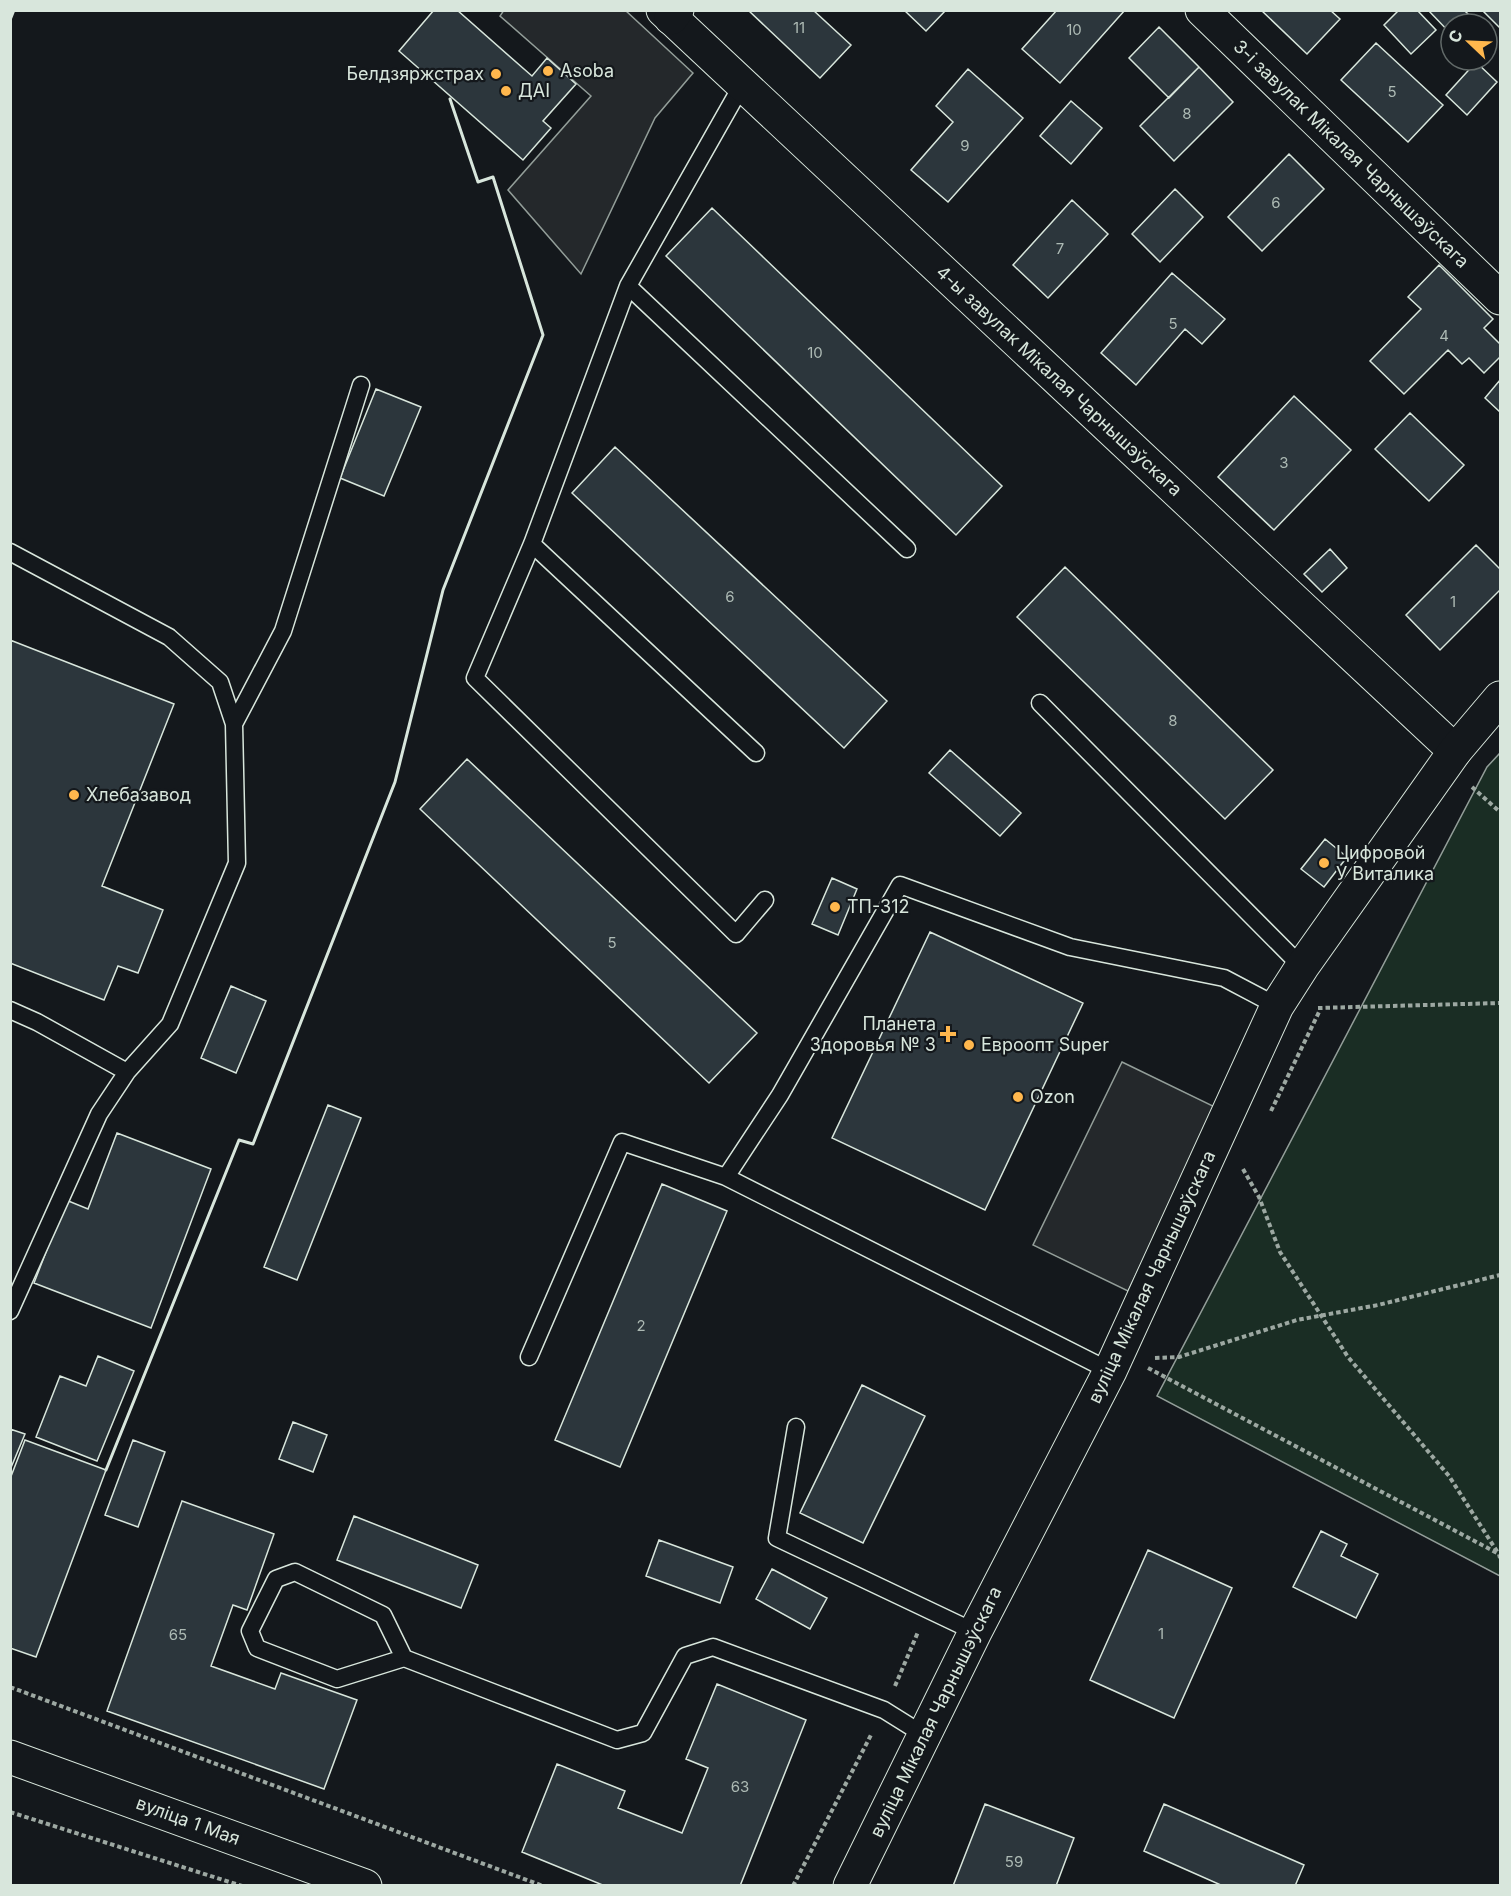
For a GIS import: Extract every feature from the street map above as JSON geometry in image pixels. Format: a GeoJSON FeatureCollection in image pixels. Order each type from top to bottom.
{"type":"FeatureCollection","features":[{"type":"Feature","properties":{"kind":"street","name":"3-і завулак Мікалая Чарнышэўскага"},"geometry":{"type":"LineString","coordinates":[[1202,10],[1500,298]]}},
{"type":"Feature","properties":{"kind":"street","name":"4-ы завулак Мікалая Чарнышэўскага"},"geometry":{"type":"LineString","coordinates":[[670,13],[742,85],[1460,766]]}},
{"type":"Feature","properties":{"kind":"street","name":"вуліца Мікалая Чарнышэўскага"},"geometry":{"type":"LineString","coordinates":[[850,1886],[975,1632],[1110,1371],[1277,1006],[1302,967],[1460,766],[1500,698]]}},
{"type":"Feature","properties":{"kind":"street","name":"вуліца 1 Мая"},"geometry":{"type":"LineString","coordinates":[[10,1758],[365,1886]]}},
{"type":"Feature","properties":{"kind":"lane"},"geometry":{"type":"LineString","coordinates":[[742,85],[628,286],[532,544],[475,678],[736,934],[765,900]]}},
{"type":"Feature","properties":{"kind":"lane"},"geometry":{"type":"LineString","coordinates":[[628,286],[907,549]]}},
{"type":"Feature","properties":{"kind":"lane"},"geometry":{"type":"LineString","coordinates":[[234,724],[283,631],[361,385]]}},
{"type":"Feature","properties":{"kind":"lane"},"geometry":{"type":"LineString","coordinates":[[532,544],[756,753]]}},
{"type":"Feature","properties":{"kind":"lane"},"geometry":{"type":"LineString","coordinates":[[10,552],[169,638],[220,682],[234,724],[237,863],[170,1024],[127,1072],[99,1114],[10,1311]]}},
{"type":"Feature","properties":{"kind":"lane"},"geometry":{"type":"LineString","coordinates":[[1040,703],[1302,967]]}},
{"type":"Feature","properties":{"kind":"lane"},"geometry":{"type":"LineString","coordinates":[[726,1177],[780,1095],[900,885],[1070,947],[1224,978],[1277,1006]]}},
{"type":"Feature","properties":{"kind":"lane"},"geometry":{"type":"LineString","coordinates":[[10,1011],[37,1022],[127,1072]]}},
{"type":"Feature","properties":{"kind":"lane"},"geometry":{"type":"LineString","coordinates":[[529,1357],[621,1142],[726,1177],[1110,1371]]}},
{"type":"Feature","properties":{"kind":"lane"},"geometry":{"type":"LineString","coordinates":[[796,1427],[777,1538],[975,1632]]}},
{"type":"Feature","properties":{"kind":"lane"},"geometry":{"type":"LineString","coordinates":[[404,1658],[383,1615],[295,1572],[276,1579],[250,1631],[257,1648],[337,1679],[404,1658],[617,1740],[643,1733],[685,1656],[713,1647],[884,1710],[924,1735]]}},
{"type":"Feature","properties":{"kind":"path"},"geometry":{"type":"LineString","coordinates":[[1460,766],[1500,812]]}},
{"type":"Feature","properties":{"kind":"path"},"geometry":{"type":"LineString","coordinates":[[1269,1115],[1327,998]]}},
{"type":"Feature","properties":{"kind":"path"},"geometry":{"type":"LineString","coordinates":[[1277,1006],[1321,1008],[1500,1003]]}},
{"type":"Feature","properties":{"kind":"path"},"geometry":{"type":"LineString","coordinates":[[1238,1179],[1248,1158]]}},
{"type":"Feature","properties":{"kind":"path"},"geometry":{"type":"LineString","coordinates":[[1243,1169],[1259,1197],[1280,1252],[1348,1357],[1449,1476],[1500,1556]]}},
{"type":"Feature","properties":{"kind":"path"},"geometry":{"type":"LineString","coordinates":[[1152,1358],[1179,1357],[1261,1329],[1378,1305],[1500,1275]]}},
{"type":"Feature","properties":{"kind":"path"},"geometry":{"type":"LineString","coordinates":[[1157,1347],[1147,1368],[1500,1556]]}},
{"type":"Feature","properties":{"kind":"path"},"geometry":{"type":"LineString","coordinates":[[793,1886],[884,1710],[928,1610]]}},
{"type":"Feature","properties":{"kind":"path"},"geometry":{"type":"LineString","coordinates":[[10,1687],[543,1886]]}},
{"type":"Feature","properties":{"kind":"path"},"geometry":{"type":"LineString","coordinates":[[10,1812],[242,1886]]}},
{"type":"Feature","properties":{"kind":"green space"},"geometry":{"type":"Polygon","coordinates":[[[1500,753],[1500,1576],[1157,1396],[1487,767],[1500,753]]]}},
{"type":"Feature","properties":{"kind":"shaded area"},"geometry":{"type":"Polygon","coordinates":[[[504,10],[626,11],[693,73],[655,118],[581,274],[508,190],[591,96],[500,16],[504,10]]]}},
{"type":"Feature","properties":{"kind":"shaded area"},"geometry":{"type":"Polygon","coordinates":[[[1122,1062],[1217,1108],[1128,1291],[1033,1245],[1122,1062]]]}},
{"type":"Feature","properties":{"kind":"building","name":"ДАІ"},"geometry":{"type":"Polygon","coordinates":[[[434,10],[457,10],[532,76],[547,58],[576,84],[543,121],[551,128],[523,160],[399,51],[434,10]]]}},
{"type":"Feature","properties":{"kind":"building"},"geometry":{"type":"Polygon","coordinates":[[[748,10],[813,10],[851,45],[820,78],[748,10]]]}},
{"type":"Feature","properties":{"kind":"building"},"geometry":{"type":"Polygon","coordinates":[[[904,10],[946,10],[926,31],[904,10]]]}},
{"type":"Feature","properties":{"kind":"building"},"geometry":{"type":"Polygon","coordinates":[[[1057,10],[1125,10],[1060,83],[1022,49],[1057,10]]]}},
{"type":"Feature","properties":{"kind":"building"},"geometry":{"type":"Polygon","coordinates":[[[1261,10],[1330,10],[1340,19],[1307,54],[1261,10]]]}},
{"type":"Feature","properties":{"kind":"building"},"geometry":{"type":"Polygon","coordinates":[[[1399,10],[1417,10],[1436,30],[1411,54],[1384,25],[1399,10]]]}},
{"type":"Feature","properties":{"kind":"building"},"geometry":{"type":"Polygon","coordinates":[[[1428,10],[1464,10],[1466,12],[1439,12],[1439,21],[1428,10]]]}},
{"type":"Feature","properties":{"kind":"building"},"geometry":{"type":"Polygon","coordinates":[[[1482,10],[1500,10],[1500,28],[1499,12],[1482,10]]]}},
{"type":"Feature","properties":{"kind":"building"},"geometry":{"type":"Polygon","coordinates":[[[1159,27],[1199,67],[1169,98],[1129,58],[1159,27]]]}},
{"type":"Feature","properties":{"kind":"building"},"geometry":{"type":"Polygon","coordinates":[[[1376,43],[1443,105],[1408,142],[1341,80],[1376,43]]]}},
{"type":"Feature","properties":{"kind":"building"},"geometry":{"type":"Polygon","coordinates":[[[1199,67],[1233,102],[1174,161],[1140,126],[1199,67]]]}},
{"type":"Feature","properties":{"kind":"building"},"geometry":{"type":"Polygon","coordinates":[[[968,69],[1023,118],[948,202],[911,170],[953,122],[936,106],[968,69]]]}},
{"type":"Feature","properties":{"kind":"building"},"geometry":{"type":"Polygon","coordinates":[[[1467,72],[1486,72],[1497,82],[1467,115],[1446,95],[1467,72]]]}},
{"type":"Feature","properties":{"kind":"building"},"geometry":{"type":"Polygon","coordinates":[[[1071,101],[1102,128],[1071,164],[1040,136],[1071,101]]]}},
{"type":"Feature","properties":{"kind":"building"},"geometry":{"type":"Polygon","coordinates":[[[1289,154],[1324,189],[1262,251],[1228,217],[1289,154]]]}},
{"type":"Feature","properties":{"kind":"building"},"geometry":{"type":"Polygon","coordinates":[[[1175,189],[1203,217],[1160,262],[1132,234],[1175,189]]]}},
{"type":"Feature","properties":{"kind":"building"},"geometry":{"type":"Polygon","coordinates":[[[1072,200],[1108,234],[1048,298],[1013,265],[1072,200]]]}},
{"type":"Feature","properties":{"kind":"building"},"geometry":{"type":"Polygon","coordinates":[[[712,208],[1002,486],[956,535],[666,256],[712,208]]]}},
{"type":"Feature","properties":{"kind":"building"},"geometry":{"type":"Polygon","coordinates":[[[1439,265],[1493,319],[1484,328],[1500,344],[1500,357],[1484,373],[1469,358],[1462,364],[1448,350],[1404,394],[1370,361],[1421,309],[1408,297],[1439,265]]]}},
{"type":"Feature","properties":{"kind":"building"},"geometry":{"type":"Polygon","coordinates":[[[1172,273],[1225,319],[1202,344],[1185,329],[1136,385],[1101,353],[1172,273]]]}},
{"type":"Feature","properties":{"kind":"building"},"geometry":{"type":"Polygon","coordinates":[[[1500,380],[1500,412],[1485,398],[1500,380]]]}},
{"type":"Feature","properties":{"kind":"building"},"geometry":{"type":"Polygon","coordinates":[[[376,389],[421,407],[384,496],[340,478],[376,389]]]}},
{"type":"Feature","properties":{"kind":"building"},"geometry":{"type":"Polygon","coordinates":[[[1294,396],[1351,450],[1274,530],[1218,477],[1294,396]]]}},
{"type":"Feature","properties":{"kind":"building"},"geometry":{"type":"Polygon","coordinates":[[[1410,413],[1464,465],[1429,501],[1375,449],[1410,413]]]}},
{"type":"Feature","properties":{"kind":"building"},"geometry":{"type":"Polygon","coordinates":[[[615,447],[887,701],[844,748],[572,493],[615,447]]]}},
{"type":"Feature","properties":{"kind":"building"},"geometry":{"type":"Polygon","coordinates":[[[1476,545],[1500,569],[1500,590],[1440,650],[1406,615],[1476,545]]]}},
{"type":"Feature","properties":{"kind":"building"},"geometry":{"type":"Polygon","coordinates":[[[1330,549],[1347,568],[1322,592],[1304,574],[1330,549]]]}},
{"type":"Feature","properties":{"kind":"building"},"geometry":{"type":"Polygon","coordinates":[[[1065,567],[1273,770],[1225,819],[1017,617],[1065,567]]]}},
{"type":"Feature","properties":{"kind":"building","name":"Хлебазавод"},"geometry":{"type":"Polygon","coordinates":[[[10,640],[174,704],[102,886],[163,910],[138,973],[118,966],[104,1000],[10,963],[10,640]]]}},
{"type":"Feature","properties":{"kind":"building"},"geometry":{"type":"Polygon","coordinates":[[[950,750],[1021,813],[1000,836],[929,773],[950,750]]]}},
{"type":"Feature","properties":{"kind":"building"},"geometry":{"type":"Polygon","coordinates":[[[467,759],[757,1033],[709,1083],[420,809],[467,759]]]}},
{"type":"Feature","properties":{"kind":"building","name":"Цифровой У Виталика"},"geometry":{"type":"Polygon","coordinates":[[[1325,839],[1347,857],[1324,887],[1301,869],[1325,839]]]}},
{"type":"Feature","properties":{"kind":"building","name":"ТП-312"},"geometry":{"type":"Polygon","coordinates":[[[832,878],[857,889],[838,935],[812,924],[832,878]]]}},
{"type":"Feature","properties":{"kind":"building","name":"Евроопт Super"},"geometry":{"type":"Polygon","coordinates":[[[930,932],[1083,1003],[985,1210],[832,1138],[930,932]]]}},
{"type":"Feature","properties":{"kind":"building"},"geometry":{"type":"Polygon","coordinates":[[[231,986],[266,1001],[236,1073],[201,1058],[231,986]]]}},
{"type":"Feature","properties":{"kind":"building"},"geometry":{"type":"Polygon","coordinates":[[[328,1105],[361,1118],[297,1280],[264,1267],[328,1105]]]}},
{"type":"Feature","properties":{"kind":"building"},"geometry":{"type":"Polygon","coordinates":[[[117,1133],[211,1169],[151,1328],[34,1283],[66,1200],[88,1209],[117,1133]]]}},
{"type":"Feature","properties":{"kind":"building"},"geometry":{"type":"Polygon","coordinates":[[[662,1184],[727,1211],[620,1467],[555,1440],[662,1184]]]}},
{"type":"Feature","properties":{"kind":"building"},"geometry":{"type":"Polygon","coordinates":[[[98,1356],[134,1371],[97,1461],[36,1437],[60,1376],[86,1386],[98,1356]]]}},
{"type":"Feature","properties":{"kind":"building"},"geometry":{"type":"Polygon","coordinates":[[[862,1385],[925,1416],[863,1543],[800,1513],[862,1385]]]}},
{"type":"Feature","properties":{"kind":"building"},"geometry":{"type":"Polygon","coordinates":[[[293,1422],[327,1435],[313,1472],[279,1459],[293,1422]]]}},
{"type":"Feature","properties":{"kind":"building"},"geometry":{"type":"Polygon","coordinates":[[[10,1429],[25,1434],[10,1470],[10,1429]]]}},
{"type":"Feature","properties":{"kind":"building"},"geometry":{"type":"Polygon","coordinates":[[[25,1440],[106,1470],[36,1657],[10,1648],[10,1479],[25,1440]]]}},
{"type":"Feature","properties":{"kind":"building"},"geometry":{"type":"Polygon","coordinates":[[[133,1440],[165,1452],[138,1527],[105,1515],[133,1440]]]}},
{"type":"Feature","properties":{"kind":"building"},"geometry":{"type":"Polygon","coordinates":[[[182,1501],[274,1534],[247,1610],[233,1605],[211,1666],[275,1689],[281,1673],[357,1700],[324,1789],[107,1711],[182,1501]]]}},
{"type":"Feature","properties":{"kind":"building"},"geometry":{"type":"Polygon","coordinates":[[[354,1516],[478,1565],[461,1608],[337,1560],[354,1516]]]}},
{"type":"Feature","properties":{"kind":"building"},"geometry":{"type":"Polygon","coordinates":[[[1321,1531],[1347,1544],[1341,1556],[1378,1574],[1356,1618],[1293,1587],[1321,1531]]]}},
{"type":"Feature","properties":{"kind":"building"},"geometry":{"type":"Polygon","coordinates":[[[659,1540],[733,1567],[720,1603],[646,1576],[659,1540]]]}},
{"type":"Feature","properties":{"kind":"building"},"geometry":{"type":"Polygon","coordinates":[[[1148,1550],[1232,1588],[1174,1718],[1090,1680],[1148,1550]]]}},
{"type":"Feature","properties":{"kind":"building"},"geometry":{"type":"Polygon","coordinates":[[[772,1569],[827,1598],[810,1629],[756,1599],[772,1569]]]}},
{"type":"Feature","properties":{"kind":"building"},"geometry":{"type":"Polygon","coordinates":[[[717,1684],[806,1720],[740,1886],[605,1886],[522,1852],[557,1764],[625,1791],[618,1808],[682,1833],[708,1768],[686,1759],[717,1684]]]}},
{"type":"Feature","properties":{"kind":"building"},"geometry":{"type":"Polygon","coordinates":[[[985,1804],[1074,1838],[1056,1886],[953,1886],[985,1804]]]}},
{"type":"Feature","properties":{"kind":"building"},"geometry":{"type":"Polygon","coordinates":[[[1164,1804],[1304,1865],[1295,1886],[1223,1886],[1144,1851],[1164,1804]]]}},
{"type":"Feature","properties":{"kind":"wall"},"geometry":{"type":"LineString","coordinates":[[10,20],[14,10]]}},
{"type":"Feature","properties":{"kind":"wall"},"geometry":{"type":"LineString","coordinates":[[106,1470],[239,1140],[253,1144],[395,782],[443,590],[543,335],[493,177],[478,182],[450,99]]}},
{"type":"Feature","properties":{"kind":"place","name":"Asoba"},"geometry":{"type":"Point","coordinates":[548,71]}},
{"type":"Feature","properties":{"kind":"place","name":"Белдзяржстрах"},"geometry":{"type":"Point","coordinates":[496,74]}},
{"type":"Feature","properties":{"kind":"place","name":"ДАІ"},"geometry":{"type":"Point","coordinates":[506,91]}},
{"type":"Feature","properties":{"kind":"place","name":"Хлебазавод"},"geometry":{"type":"Point","coordinates":[74,795]}},
{"type":"Feature","properties":{"kind":"place","name":"Цифровой У Виталика"},"geometry":{"type":"Point","coordinates":[1324,863]}},
{"type":"Feature","properties":{"kind":"place","name":"ТП-312"},"geometry":{"type":"Point","coordinates":[835,907]}},
{"type":"Feature","properties":{"kind":"place","name":"Планета Здоровья № 3"},"geometry":{"type":"Point","coordinates":[948,1034]}},
{"type":"Feature","properties":{"kind":"place","name":"Евроопт Super"},"geometry":{"type":"Point","coordinates":[969,1045]}},
{"type":"Feature","properties":{"kind":"place","name":"Ozon"},"geometry":{"type":"Point","coordinates":[1018,1097]}}]}
